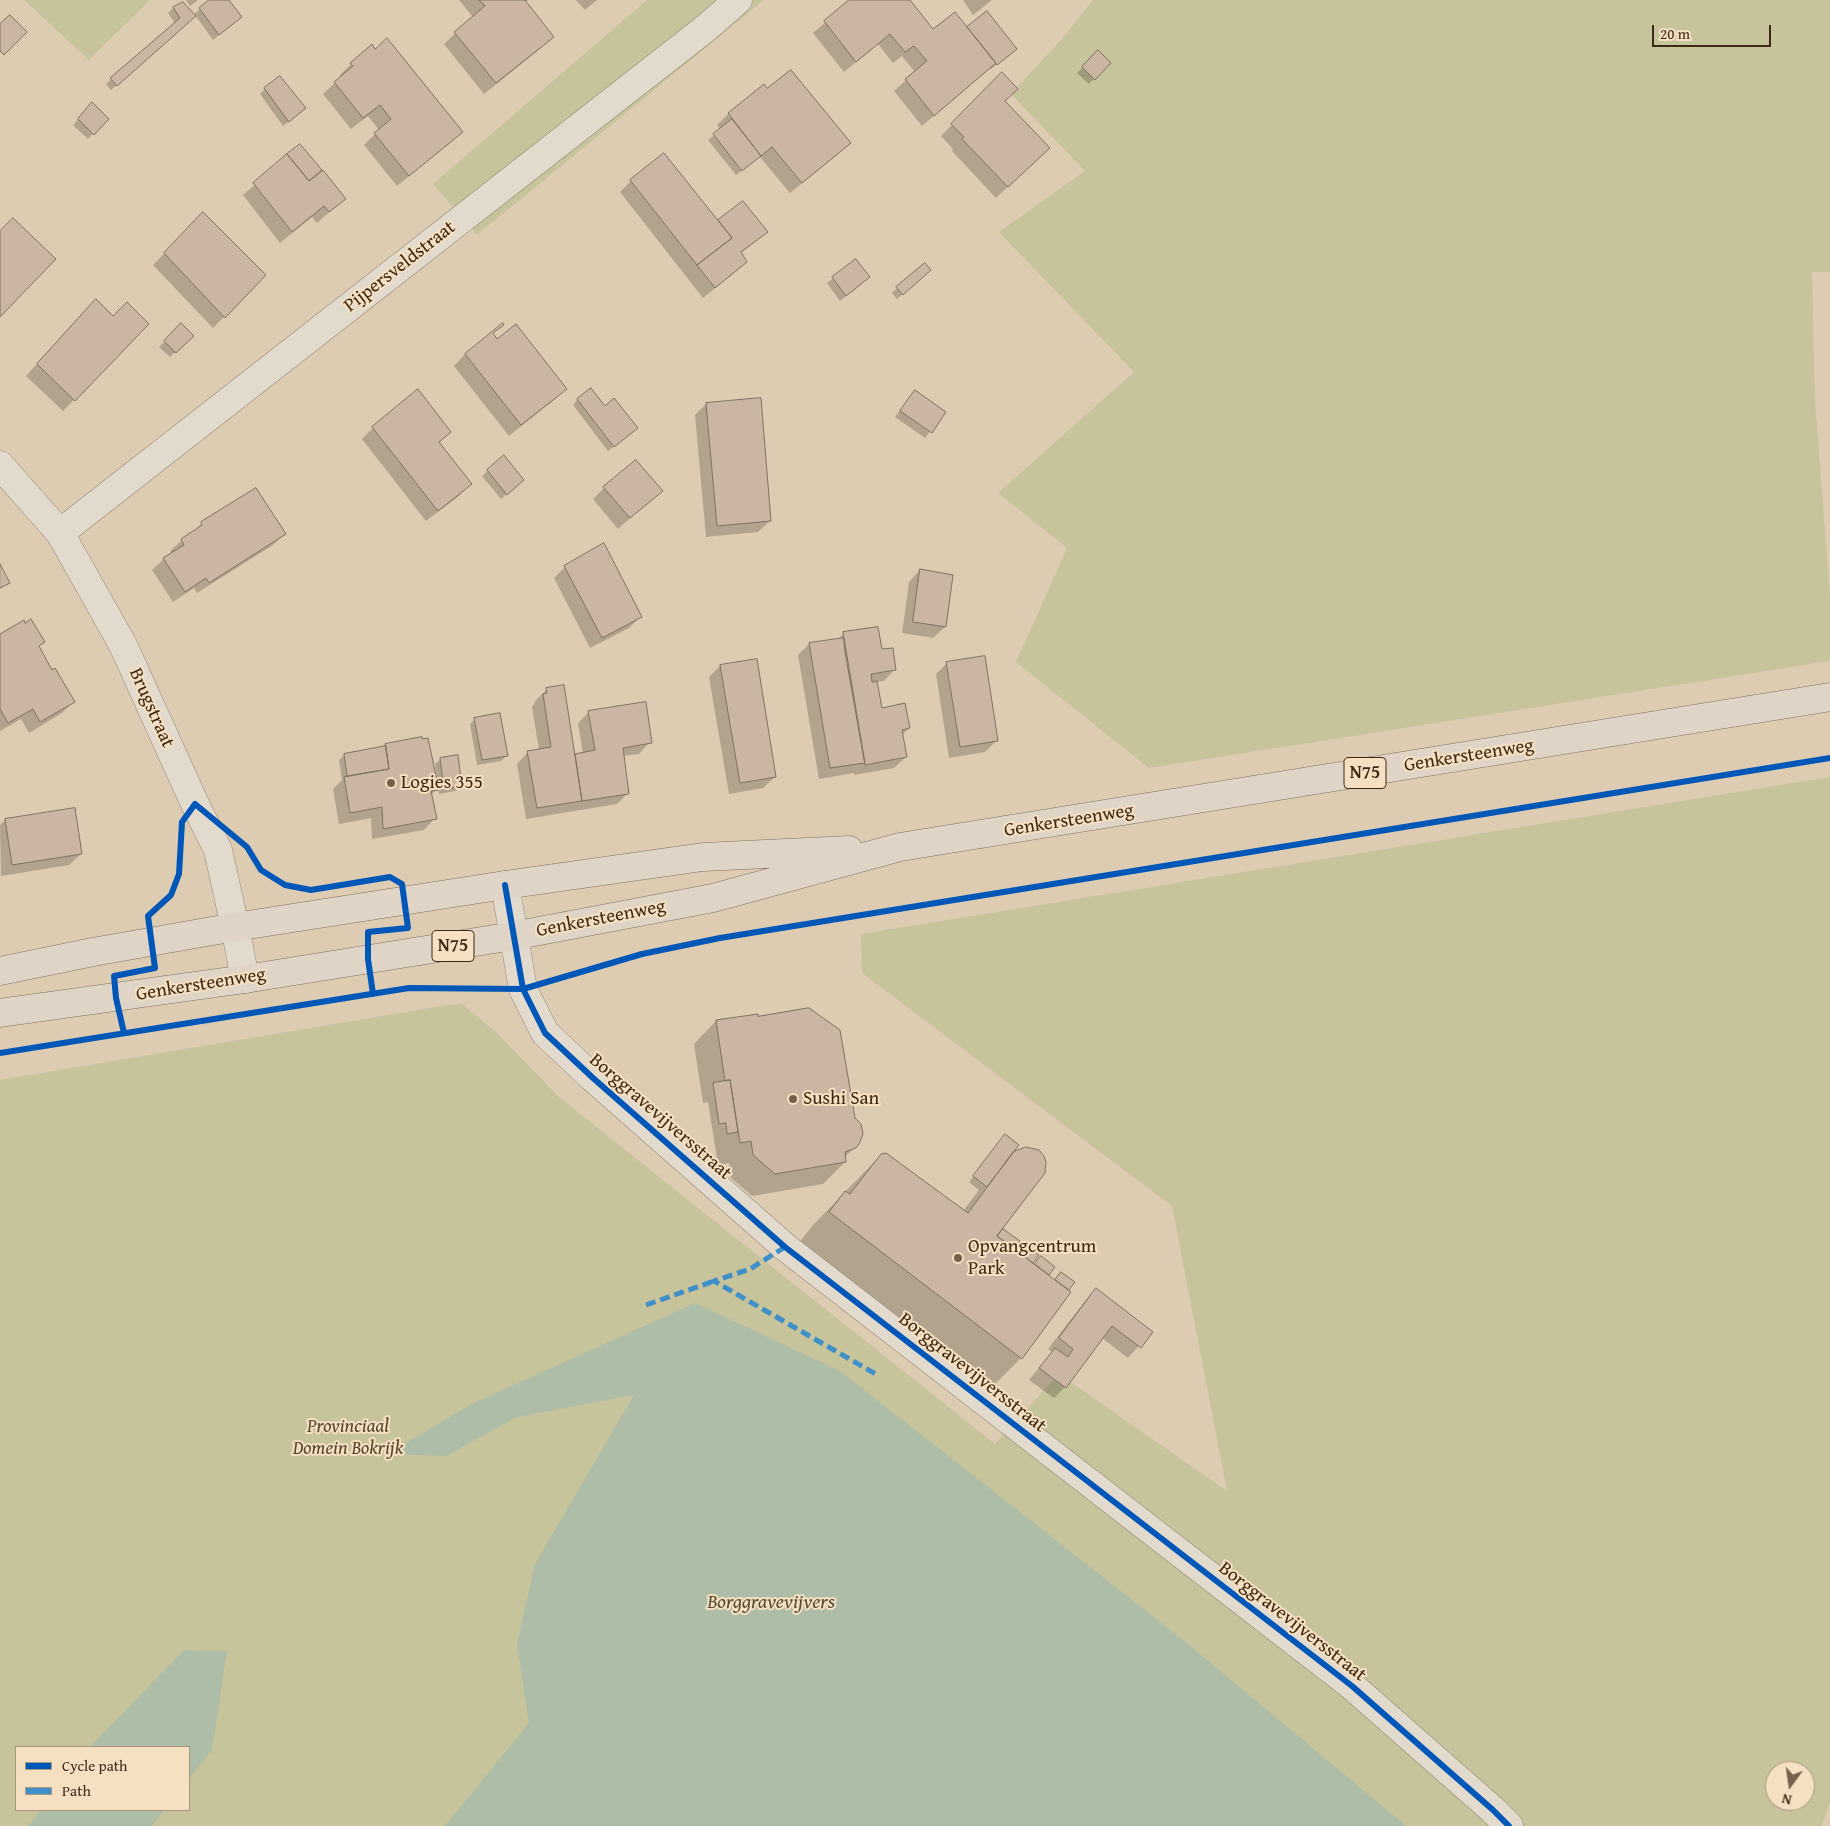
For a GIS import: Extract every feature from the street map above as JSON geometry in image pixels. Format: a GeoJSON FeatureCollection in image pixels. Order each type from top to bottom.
{"type":"FeatureCollection","features":[{"type":"Feature","properties":{"kind":"main road","name":"Genkersteenweg"},"geometry":{"type":"LineString","coordinates":[[0,1013],[245,979],[513,936],[714,898],[900,848],[1830,697]]}},
{"type":"Feature","properties":{"kind":"main road","name":"Genkersteenweg"},"geometry":{"type":"LineString","coordinates":[[0,971],[93,952],[235,927],[505,885],[703,857],[900,848]]}},
{"type":"Feature","properties":{"kind":"street","name":"Pijpersveldstraat"},"geometry":{"type":"LineString","coordinates":[[60,533],[706,28],[738,0]]}},
{"type":"Feature","properties":{"kind":"street","name":"Brugstraat"},"geometry":{"type":"LineString","coordinates":[[0,465],[60,533],[123,645],[195,804],[218,850],[245,979]]}},
{"type":"Feature","properties":{"kind":"street","name":"Borggravevijversstraat"},"geometry":{"type":"LineString","coordinates":[[505,885],[523,989],[545,1033],[593,1078],[785,1247],[1352,1686],[1509,1826]]}},
{"type":"Feature","properties":{"kind":"green space"},"geometry":{"type":"Polygon","coordinates":[[[24,0],[150,0],[89,60],[24,0]]]}},
{"type":"Feature","properties":{"kind":"green space"},"geometry":{"type":"Polygon","coordinates":[[[647,0],[764,0],[477,235],[433,184],[647,0]]]}},
{"type":"Feature","properties":{"kind":"green space"},"geometry":{"type":"Polygon","coordinates":[[[1093,0],[1830,0],[1830,272],[1812,272],[1815,401],[1830,596],[1830,661],[1149,768],[1016,662],[1067,548],[998,493],[1134,372],[999,232],[1085,171],[1011,94],[1062,39],[1093,0]]]}},
{"type":"Feature","properties":{"kind":"green space","name":"Provinciaal Domein Bokrijk"},"geometry":{"type":"Polygon","coordinates":[[[1830,777],[1830,1802],[1822,1826],[0,1826],[0,1080],[461,1003],[497,1033],[560,1098],[995,1444],[1059,1374],[1227,1491],[1172,1206],[862,973],[861,934],[1830,777]],[[822,1363],[1241,1689],[1186,1642],[840,1372],[822,1363]]]}},
{"type":"Feature","properties":{"kind":"water","name":"Borggravevijvers"},"geometry":{"type":"Polygon","coordinates":[[[695,1303],[840,1371],[1186,1642],[1406,1826],[445,1826],[529,1723],[517,1644],[535,1564],[634,1395],[517,1417],[446,1456],[387,1454],[474,1403],[695,1303]]]}},
{"type":"Feature","properties":{"kind":"water"},"geometry":{"type":"Polygon","coordinates":[[[184,1650],[227,1651],[212,1750],[190,1778],[190,1746],[91,1746],[184,1650]]]}},
{"type":"Feature","properties":{"kind":"water"},"geometry":{"type":"Polygon","coordinates":[[[40,1811],[163,1811],[152,1826],[28,1826],[40,1811]]]}},
{"type":"Feature","properties":{"kind":"building"},"geometry":{"type":"Polygon","coordinates":[[[209,0],[229,0],[242,17],[219,35],[199,8],[209,0]]]}},
{"type":"Feature","properties":{"kind":"building"},"geometry":{"type":"Polygon","coordinates":[[[479,0],[525,0],[554,37],[496,83],[454,32],[485,6],[479,0]]]}},
{"type":"Feature","properties":{"kind":"building"},"geometry":{"type":"Polygon","coordinates":[[[849,0],[910,0],[933,29],[955,12],[996,63],[934,116],[905,79],[927,61],[914,46],[905,52],[890,34],[856,62],[824,21],[849,0]]]}},
{"type":"Feature","properties":{"kind":"building"},"geometry":{"type":"Polygon","coordinates":[[[183,2],[196,16],[117,86],[110,78],[180,18],[173,7],[183,2]]]}},
{"type":"Feature","properties":{"kind":"building"},"geometry":{"type":"Polygon","coordinates":[[[987,11],[1017,49],[997,65],[967,27],[987,11]]]}},
{"type":"Feature","properties":{"kind":"building"},"geometry":{"type":"Polygon","coordinates":[[[10,15],[27,32],[4,55],[0,51],[0,24],[10,15]]]}},
{"type":"Feature","properties":{"kind":"building"},"geometry":{"type":"Polygon","coordinates":[[[387,38],[463,132],[409,176],[374,133],[391,119],[380,105],[363,118],[334,82],[353,66],[350,63],[372,44],[375,49],[387,38]]]}},
{"type":"Feature","properties":{"kind":"building"},"geometry":{"type":"Polygon","coordinates":[[[1098,50],[1111,63],[1095,80],[1082,67],[1098,50]]]}},
{"type":"Feature","properties":{"kind":"building"},"geometry":{"type":"Polygon","coordinates":[[[791,70],[851,143],[802,183],[772,147],[761,156],[728,113],[764,84],[767,88],[791,70]]]}},
{"type":"Feature","properties":{"kind":"building"},"geometry":{"type":"Polygon","coordinates":[[[1002,72],[1018,89],[1005,101],[1050,148],[1008,187],[962,139],[964,137],[951,124],[1002,72]]]}},
{"type":"Feature","properties":{"kind":"building"},"geometry":{"type":"Polygon","coordinates":[[[280,76],[306,108],[289,122],[264,88],[280,76]]]}},
{"type":"Feature","properties":{"kind":"building"},"geometry":{"type":"Polygon","coordinates":[[[92,102],[109,119],[94,135],[78,119],[92,102]]]}},
{"type":"Feature","properties":{"kind":"building"},"geometry":{"type":"Polygon","coordinates":[[[732,119],[761,156],[742,171],[713,134],[732,119]]]}},
{"type":"Feature","properties":{"kind":"building"},"geometry":{"type":"Polygon","coordinates":[[[300,144],[322,170],[309,181],[287,154],[300,144]]]}},
{"type":"Feature","properties":{"kind":"building"},"geometry":{"type":"Polygon","coordinates":[[[664,153],[732,238],[697,265],[630,180],[664,153]]]}},
{"type":"Feature","properties":{"kind":"building"},"geometry":{"type":"Polygon","coordinates":[[[287,154],[309,181],[323,170],[346,199],[329,212],[324,206],[292,232],[253,183],[287,154]]]}},
{"type":"Feature","properties":{"kind":"building"},"geometry":{"type":"Polygon","coordinates":[[[743,201],[768,232],[741,252],[747,262],[715,288],[697,265],[732,238],[718,220],[743,201]]]}},
{"type":"Feature","properties":{"kind":"building"},"geometry":{"type":"Polygon","coordinates":[[[203,212],[266,275],[225,318],[164,253],[203,212]]]}},
{"type":"Feature","properties":{"kind":"building"},"geometry":{"type":"Polygon","coordinates":[[[13,218],[56,259],[0,317],[0,231],[13,218]]]}},
{"type":"Feature","properties":{"kind":"building"},"geometry":{"type":"Polygon","coordinates":[[[856,259],[870,277],[846,296],[832,277],[856,259]]]}},
{"type":"Feature","properties":{"kind":"building"},"geometry":{"type":"Polygon","coordinates":[[[925,263],[931,270],[903,295],[896,287],[925,263]]]}},
{"type":"Feature","properties":{"kind":"building"},"geometry":{"type":"Polygon","coordinates":[[[96,299],[113,316],[127,302],[149,324],[75,401],[37,364],[96,299]]]}},
{"type":"Feature","properties":{"kind":"building"},"geometry":{"type":"Polygon","coordinates":[[[181,323],[194,336],[176,353],[164,341],[181,323]]]}},
{"type":"Feature","properties":{"kind":"building"},"geometry":{"type":"Polygon","coordinates":[[[503,323],[504,325],[493,333],[497,339],[516,324],[567,389],[521,425],[465,354],[503,323]]]}},
{"type":"Feature","properties":{"kind":"building"},"geometry":{"type":"Polygon","coordinates":[[[591,388],[605,406],[614,398],[638,428],[614,447],[577,399],[591,388]]]}},
{"type":"Feature","properties":{"kind":"building"},"geometry":{"type":"Polygon","coordinates":[[[418,389],[451,432],[439,442],[472,484],[438,511],[372,427],[418,389]]]}},
{"type":"Feature","properties":{"kind":"building"},"geometry":{"type":"Polygon","coordinates":[[[915,390],[946,412],[932,433],[900,411],[915,390]]]}},
{"type":"Feature","properties":{"kind":"building"},"geometry":{"type":"Polygon","coordinates":[[[761,398],[771,521],[717,526],[706,403],[761,398]]]}},
{"type":"Feature","properties":{"kind":"building"},"geometry":{"type":"Polygon","coordinates":[[[504,455],[524,480],[507,495],[487,470],[504,455]]]}},
{"type":"Feature","properties":{"kind":"building"},"geometry":{"type":"Polygon","coordinates":[[[636,460],[663,491],[630,518],[603,487],[636,460]]]}},
{"type":"Feature","properties":{"kind":"building"},"geometry":{"type":"Polygon","coordinates":[[[256,488],[286,534],[209,583],[206,578],[185,592],[163,558],[184,545],[181,539],[202,525],[201,522],[256,488]]]}},
{"type":"Feature","properties":{"kind":"building"},"geometry":{"type":"Polygon","coordinates":[[[604,543],[642,617],[602,638],[564,566],[604,543]]]}},
{"type":"Feature","properties":{"kind":"building"},"geometry":{"type":"Polygon","coordinates":[[[0,564],[10,583],[0,588],[0,564]]]}},
{"type":"Feature","properties":{"kind":"building"},"geometry":{"type":"Polygon","coordinates":[[[920,569],[953,575],[946,627],[913,622],[920,569]]]}},
{"type":"Feature","properties":{"kind":"building"},"geometry":{"type":"Polygon","coordinates":[[[31,619],[45,642],[39,646],[52,670],[55,668],[75,702],[40,722],[33,709],[8,723],[0,709],[0,634],[24,620],[25,623],[31,619]]]}},
{"type":"Feature","properties":{"kind":"building"},"geometry":{"type":"Polygon","coordinates":[[[878,627],[882,649],[893,648],[896,670],[871,674],[872,682],[877,681],[882,708],[905,703],[910,728],[902,730],[907,757],[865,765],[843,632],[878,627]]]}},
{"type":"Feature","properties":{"kind":"building"},"geometry":{"type":"Polygon","coordinates":[[[844,638],[865,763],[830,768],[809,643],[844,638]]]}},
{"type":"Feature","properties":{"kind":"building"},"geometry":{"type":"Polygon","coordinates":[[[985,656],[998,741],[960,747],[946,662],[985,656]]]}},
{"type":"Feature","properties":{"kind":"building"},"geometry":{"type":"Polygon","coordinates":[[[757,659],[776,777],[740,783],[720,665],[757,659]]]}},
{"type":"Feature","properties":{"kind":"building"},"geometry":{"type":"Polygon","coordinates":[[[564,685],[582,801],[537,808],[527,751],[551,747],[543,694],[547,693],[546,688],[564,685]]]}},
{"type":"Feature","properties":{"kind":"building"},"geometry":{"type":"Polygon","coordinates":[[[646,702],[652,743],[623,748],[629,794],[582,801],[575,754],[595,750],[588,711],[646,702]]]}},
{"type":"Feature","properties":{"kind":"building"},"geometry":{"type":"Polygon","coordinates":[[[500,713],[508,756],[482,760],[474,718],[500,713]]]}},
{"type":"Feature","properties":{"kind":"building","name":"Logies 355"},"geometry":{"type":"Polygon","coordinates":[[[422,737],[422,739],[428,738],[439,790],[431,791],[437,819],[383,829],[382,807],[350,813],[344,777],[389,769],[385,744],[422,737]]]}},
{"type":"Feature","properties":{"kind":"building"},"geometry":{"type":"Polygon","coordinates":[[[386,746],[389,769],[347,776],[344,754],[386,746]]]}},
{"type":"Feature","properties":{"kind":"building"},"geometry":{"type":"Polygon","coordinates":[[[458,755],[462,786],[444,789],[440,758],[458,755]]]}},
{"type":"Feature","properties":{"kind":"building"},"geometry":{"type":"Polygon","coordinates":[[[75,808],[82,854],[12,865],[5,819],[75,808]]]}},
{"type":"Feature","properties":{"kind":"building","name":"Sushi San"},"geometry":{"type":"Polygon","coordinates":[[[809,1008],[840,1030],[855,1118],[861,1124],[863,1134],[856,1148],[845,1152],[846,1162],[775,1174],[753,1155],[751,1141],[740,1143],[730,1080],[725,1081],[716,1020],[809,1008]]]}},
{"type":"Feature","properties":{"kind":"building"},"geometry":{"type":"Polygon","coordinates":[[[730,1080],[738,1132],[727,1134],[726,1123],[719,1124],[713,1083],[730,1080]]]}},
{"type":"Feature","properties":{"kind":"building"},"geometry":{"type":"Polygon","coordinates":[[[1005,1134],[1019,1145],[987,1187],[973,1176],[1005,1134]]]}},
{"type":"Feature","properties":{"kind":"building","name":"Opvangcentrum Park"},"geometry":{"type":"Polygon","coordinates":[[[1026,1147],[1039,1150],[1044,1156],[1046,1162],[1045,1173],[997,1236],[1071,1292],[1022,1359],[829,1212],[845,1191],[850,1194],[881,1154],[886,1153],[968,1213],[1013,1152],[1026,1147]]]}},
{"type":"Feature","properties":{"kind":"building"},"geometry":{"type":"Polygon","coordinates":[[[1003,1229],[1020,1241],[1014,1249],[997,1236],[1003,1229]]]}},
{"type":"Feature","properties":{"kind":"building"},"geometry":{"type":"Polygon","coordinates":[[[1024,1245],[1039,1255],[1033,1263],[1019,1252],[1024,1245]]]}},
{"type":"Feature","properties":{"kind":"building"},"geometry":{"type":"Polygon","coordinates":[[[1041,1256],[1055,1267],[1049,1275],[1035,1264],[1041,1256]]]}},
{"type":"Feature","properties":{"kind":"building"},"geometry":{"type":"Polygon","coordinates":[[[1061,1272],[1075,1282],[1069,1290],[1055,1280],[1061,1272]]]}},
{"type":"Feature","properties":{"kind":"building"},"geometry":{"type":"Polygon","coordinates":[[[1096,1288],[1153,1332],[1141,1348],[1112,1326],[1066,1388],[1039,1368],[1055,1348],[1068,1357],[1073,1349],[1059,1338],[1096,1288]]]}},
{"type":"Feature","properties":{"kind":"marked path"},"geometry":{"type":"LineString","coordinates":[[785,1247],[750,1269],[714,1281],[879,1376]]}},
{"type":"Feature","properties":{"kind":"marked path"},"geometry":{"type":"LineString","coordinates":[[646,1305],[714,1281]]}},
{"type":"Feature","properties":{"kind":"cycle path"},"geometry":{"type":"LineString","coordinates":[[0,1053],[409,988],[523,989],[642,954],[720,938],[1830,758]]}},
{"type":"Feature","properties":{"kind":"cycle path"},"geometry":{"type":"LineString","coordinates":[[124,1033],[116,998],[114,976],[155,968],[148,916],[171,895],[179,874],[182,822],[195,804],[247,847],[261,870],[285,885],[311,890],[390,877],[402,884],[408,928],[368,932],[368,959],[373,994]]}},
{"type":"Feature","properties":{"kind":"cycle path"},"geometry":{"type":"LineString","coordinates":[[505,885],[523,989],[545,1033],[593,1078],[785,1247],[1352,1686],[1509,1826]]}},
{"type":"Feature","properties":{"kind":"place","name":"Logies 355"},"geometry":{"type":"Point","coordinates":[391,783]}},
{"type":"Feature","properties":{"kind":"place","name":"Sushi San"},"geometry":{"type":"Point","coordinates":[793,1099]}},
{"type":"Feature","properties":{"kind":"place","name":"Opvangcentrum Park"},"geometry":{"type":"Point","coordinates":[958,1258]}}]}
